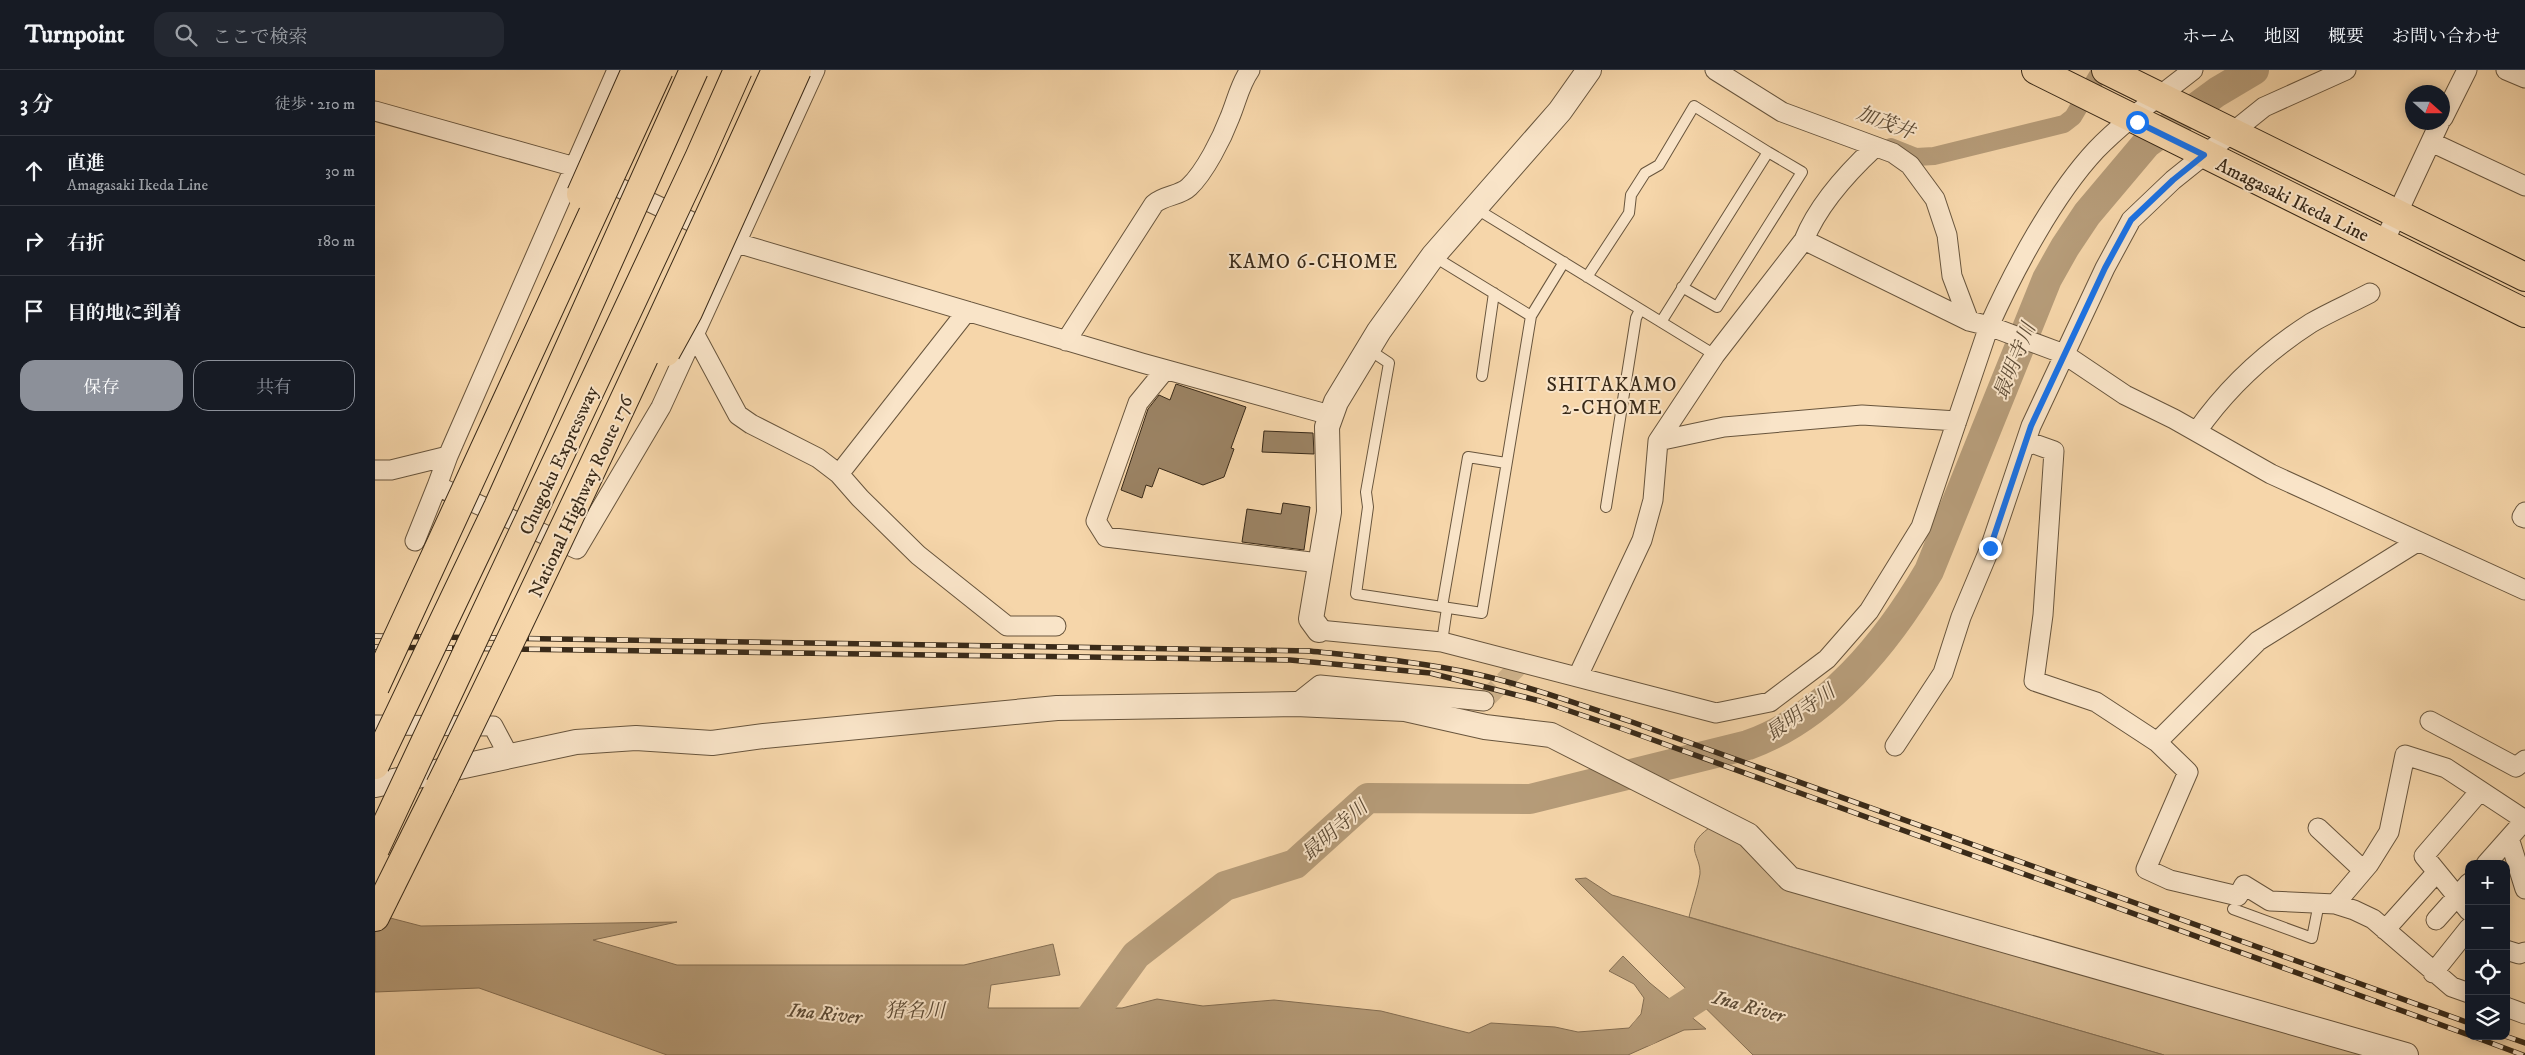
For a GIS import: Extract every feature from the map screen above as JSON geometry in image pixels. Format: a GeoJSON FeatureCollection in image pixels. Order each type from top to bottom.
{"type":"FeatureCollection","features":[{"type":"Feature","properties":{"kind":"main road"},"geometry":{"type":"LineString","coordinates":[[420,592],[499,378],[636,70]]}},
{"type":"Feature","properties":{"kind":"main road"},"geometry":{"type":"LineString","coordinates":[[375,687],[659,70]]}},
{"type":"Feature","properties":{"kind":"main road","name":"Chugoku Expressway"},"geometry":{"type":"LineString","coordinates":[[375,765],[498,507],[694,70]]}},
{"type":"Feature","properties":{"kind":"main road","name":"Chugoku Expressway"},"geometry":{"type":"LineString","coordinates":[[375,849],[695,168],[738,70]]}},
{"type":"Feature","properties":{"kind":"main road","name":"National Highway Route 176"},"geometry":{"type":"LineString","coordinates":[[375,917],[540,582],[776,70]]}},
{"type":"Feature","properties":{"kind":"main road"},"geometry":{"type":"LineString","coordinates":[[540,582],[688,312],[797,70]]}},
{"type":"Feature","properties":{"kind":"main road","name":"Amagasaki Ikeda Line"},"geometry":{"type":"LineString","coordinates":[[2035,70],[2201,154],[2525,313]]}},
{"type":"Feature","properties":{"kind":"main road","name":"Amagasaki Ikeda Line"},"geometry":{"type":"LineString","coordinates":[[2105,70],[2525,277]]}},
{"type":"Feature","properties":{"kind":"street"},"geometry":{"type":"LineString","coordinates":[[415,541],[448,456],[617,70]]}},
{"type":"Feature","properties":{"kind":"street"},"geometry":{"type":"LineString","coordinates":[[437,486],[577,549],[661,407],[815,70]]}},
{"type":"Feature","properties":{"kind":"street"},"geometry":{"type":"LineString","coordinates":[[1066,341],[1154,204],[1161,198],[1184,191],[1195,180],[1229,119],[1240,87],[1250,70]]}},
{"type":"Feature","properties":{"kind":"street"},"geometry":{"type":"LineString","coordinates":[[1589,70],[1560,111],[1433,256],[1368,349],[1330,416],[1327,427],[1329,512],[1311,619],[1319,630],[1442,642],[1716,713],[1770,702],[1827,659],[1869,611],[1921,527],[1957,421],[1992,327],[2032,243],[2059,198],[2095,151],[2162,98],[2193,70]]}},
{"type":"Feature","properties":{"kind":"street"},"geometry":{"type":"LineString","coordinates":[[1715,70],[1782,112],[1893,153],[1910,164],[1935,199],[1947,235],[1952,276],[1969,321]]}},
{"type":"Feature","properties":{"kind":"street"},"geometry":{"type":"LineString","coordinates":[[1895,746],[1943,673],[1961,617],[1990,548],[2026,441],[2059,352],[2131,220],[2228,131],[2264,107],[2346,70]]}},
{"type":"Feature","properties":{"kind":"street"},"geometry":{"type":"LineString","coordinates":[[2450,104],[2467,70]]}},
{"type":"Feature","properties":{"kind":"street"},"geometry":{"type":"LineString","coordinates":[[2506,70],[2525,78]]}},
{"type":"Feature","properties":{"kind":"street"},"geometry":{"type":"LineString","coordinates":[[375,111],[575,166],[737,243],[1165,370],[1330,416]]}},
{"type":"Feature","properties":{"kind":"street"},"geometry":{"type":"LineString","coordinates":[[2383,244],[2436,130]]}},
{"type":"Feature","properties":{"kind":"street"},"geometry":{"type":"LineString","coordinates":[[2431,142],[2525,186]]}},
{"type":"Feature","properties":{"kind":"street"},"geometry":{"type":"LineString","coordinates":[[1578,676],[1642,540],[1653,500],[1658,441],[1715,355],[1804,240],[1812,220],[1858,162],[1875,147]]}},
{"type":"Feature","properties":{"kind":"street"},"geometry":{"type":"LineString","coordinates":[[1804,240],[1969,321],[1992,327],[2059,352],[2125,395],[2197,432],[2271,474],[2525,590]]}},
{"type":"Feature","properties":{"kind":"street"},"geometry":{"type":"LineString","coordinates":[[2197,432],[2215,405],[2261,360],[2312,323],[2370,293]]}},
{"type":"Feature","properties":{"kind":"street"},"geometry":{"type":"LineString","coordinates":[[839,474],[967,311]]}},
{"type":"Feature","properties":{"kind":"street"},"geometry":{"type":"LineString","coordinates":[[695,335],[738,415],[751,424],[818,458],[839,474],[860,498],[918,555],[1007,626],[1056,626]]}},
{"type":"Feature","properties":{"kind":"street"},"geometry":{"type":"LineString","coordinates":[[1165,370],[1138,403],[1096,521],[1106,537],[1319,563]]}},
{"type":"Feature","properties":{"kind":"street"},"geometry":{"type":"LineString","coordinates":[[1658,441],[1724,427],[1852,416],[1957,421]]}},
{"type":"Feature","properties":{"kind":"street"},"geometry":{"type":"LineString","coordinates":[[2026,441],[2054,451],[2043,615],[2034,681],[2096,702],[2157,742],[2188,772],[2146,869],[2170,880],[2238,896],[2244,885],[2270,901],[2327,903],[2373,919],[2433,973],[2452,987],[2465,992]]}},
{"type":"Feature","properties":{"kind":"street"},"geometry":{"type":"LineString","coordinates":[[375,470],[391,470],[448,456]]}},
{"type":"Feature","properties":{"kind":"street"},"geometry":{"type":"LineString","coordinates":[[2525,512],[2522,517],[2525,518]]}},
{"type":"Feature","properties":{"kind":"street"},"geometry":{"type":"LineString","coordinates":[[2157,742],[2258,641],[2417,542]]}},
{"type":"Feature","properties":{"kind":"street"},"geometry":{"type":"LineString","coordinates":[[1295,704],[1320,685],[1484,702]]}},
{"type":"Feature","properties":{"kind":"street"},"geometry":{"type":"LineString","coordinates":[[375,785],[576,742],[606,738],[712,743],[774,735],[1057,708],[1295,704],[1405,709],[1485,727],[1551,735],[1748,834],[1790,879],[2406,1055]]}},
{"type":"Feature","properties":{"kind":"street"},"geometry":{"type":"LineString","coordinates":[[2430,721],[2517,767],[2525,760]]}},
{"type":"Feature","properties":{"kind":"street"},"geometry":{"type":"LineString","coordinates":[[375,725],[493,726],[509,756]]}},
{"type":"Feature","properties":{"kind":"street"},"geometry":{"type":"LineString","coordinates":[[2327,903],[2363,870],[2389,832],[2405,755],[2446,768],[2525,820],[2490,860]]}},
{"type":"Feature","properties":{"kind":"street"},"geometry":{"type":"LineString","coordinates":[[2467,905],[2463,890],[2437,872],[2424,856],[2481,791]]}},
{"type":"Feature","properties":{"kind":"street"},"geometry":{"type":"LineString","coordinates":[[2318,828],[2363,870]]}},
{"type":"Feature","properties":{"kind":"street"},"geometry":{"type":"LineString","coordinates":[[2509,838],[2525,889]]}},
{"type":"Feature","properties":{"kind":"street"},"geometry":{"type":"LineString","coordinates":[[2385,930],[2437,872]]}},
{"type":"Feature","properties":{"kind":"street"},"geometry":{"type":"LineString","coordinates":[[2436,920],[2463,890]]}},
{"type":"Feature","properties":{"kind":"street"},"geometry":{"type":"LineString","coordinates":[[2433,973],[2465,933]]}},
{"type":"Feature","properties":{"kind":"street"},"geometry":{"type":"LineString","coordinates":[[2510,951],[2519,954],[2525,952]]}},
{"type":"Feature","properties":{"kind":"street"},"geometry":{"type":"LineString","coordinates":[[2510,1008],[2525,1014]]}},
{"type":"Feature","properties":{"kind":"lane"},"geometry":{"type":"LineString","coordinates":[[1587,277],[1629,213],[1631,195],[1645,173],[1659,165],[1694,106],[1802,172],[1717,307],[1682,287]]}},
{"type":"Feature","properties":{"kind":"lane"},"geometry":{"type":"LineString","coordinates":[[1661,322],[1768,152]]}},
{"type":"Feature","properties":{"kind":"lane"},"geometry":{"type":"LineString","coordinates":[[1475,208],[1715,355]]}},
{"type":"Feature","properties":{"kind":"lane"},"geometry":{"type":"LineString","coordinates":[[1433,256],[1531,316]]}},
{"type":"Feature","properties":{"kind":"lane"},"geometry":{"type":"LineString","coordinates":[[1368,349],[1389,362],[1366,492],[1368,507],[1356,594],[1482,613],[1531,316],[1564,262]]}},
{"type":"Feature","properties":{"kind":"lane"},"geometry":{"type":"LineString","coordinates":[[1482,376],[1494,293]]}},
{"type":"Feature","properties":{"kind":"lane"},"geometry":{"type":"LineString","coordinates":[[1606,507],[1635,318],[1640,310]]}},
{"type":"Feature","properties":{"kind":"lane"},"geometry":{"type":"LineString","coordinates":[[1442,642],[1445,607],[1468,457],[1506,463]]}},
{"type":"Feature","properties":{"kind":"lane"},"geometry":{"type":"LineString","coordinates":[[2233,909],[2312,938],[2327,903]]}},
{"type":"Feature","properties":{"kind":"shaded area"},"geometry":{"type":"Polygon","coordinates":[[[1709,828],[1744,846],[1757,861],[2373,1055],[2164,1055],[1689,917],[1700,874],[1695,851],[1696,841],[1709,828]]]}},
{"type":"Feature","properties":{"kind":"water"},"geometry":{"type":"Polygon","coordinates":[[[1586,878],[1612,895],[2164,1055],[1753,1055],[1575,879],[1586,878]]]}},
{"type":"Feature","properties":{"kind":"water","name":"猪名川"},"geometry":{"type":"Polygon","coordinates":[[[375,914],[421,926],[677,922],[593,940],[677,965],[964,965],[1053,944],[1060,975],[991,985],[988,1008],[1122,1008],[1157,999],[1203,1006],[1274,1000],[1381,1011],[1469,1033],[1491,1023],[1555,1027],[1578,1032],[1629,1028],[1641,1014],[1644,998],[1634,984],[1609,971],[1623,956],[1650,983],[1706,1029],[1684,1030],[1628,1055],[667,1055],[479,988],[375,992],[375,914]]]}},
{"type":"Feature","properties":{"kind":"building"},"geometry":{"type":"Polygon","coordinates":[[[1176,384],[1246,407],[1231,448],[1234,449],[1224,477],[1203,485],[1159,468],[1152,487],[1146,485],[1142,498],[1121,490],[1148,409],[1159,395],[1170,400],[1176,384]]]}},
{"type":"Feature","properties":{"kind":"building"},"geometry":{"type":"Polygon","coordinates":[[[1264,431],[1313,433],[1314,454],[1262,452],[1264,431]]]}},
{"type":"Feature","properties":{"kind":"building"},"geometry":{"type":"Polygon","coordinates":[[[1283,503],[1310,507],[1304,550],[1242,542],[1247,509],[1281,514],[1283,503]]]}},
{"type":"Feature","properties":{"kind":"waterway","name":"加茂井"},"geometry":{"type":"LineString","coordinates":[[1891,147],[1916,157],[1934,156],[2064,124],[2073,117],[2101,70]]}},
{"type":"Feature","properties":{"kind":"waterway","name":"最明寺川"},"geometry":{"type":"LineString","coordinates":[[1075,1039],[1136,955],[1225,886],[1295,864],[1368,798],[1530,799],[1748,745],[1777,732],[1804,716],[1829,696],[1853,674],[1875,649],[1895,624],[1929,571],[2047,279],[2087,214],[2146,144],[2217,92],[2254,70]]}},
{"type":"Feature","properties":{"kind":"waterway","name":"Ina River"},"geometry":{"type":"LineString","coordinates":[[1646,1031],[1706,992],[1732,1000]]}},
{"type":"Feature","properties":{"kind":"tunnel"},"geometry":{"type":"LineString","coordinates":[[1484,701],[1522,663]]}},
{"type":"Feature","properties":{"kind":"railway"},"geometry":{"type":"LineString","coordinates":[[375,636],[1310,651],[1435,666],[1515,684],[1632,722],[2465,1022]]}},
{"type":"Feature","properties":{"kind":"railway"},"geometry":{"type":"LineString","coordinates":[[375,647],[1290,660],[1430,673],[1540,701],[1623,729],[2465,1034]]}},
{"type":"Feature","properties":{"kind":"railway"},"geometry":{"type":"LineString","coordinates":[[2510,1038],[2525,1043]]}},
{"type":"Feature","properties":{"kind":"railway"},"geometry":{"type":"LineString","coordinates":[[2483,1040],[2523,1055]]}},
{"type":"Feature","properties":{"kind":"district","name":"KAMO 6-CHOME"},"geometry":{"type":"Point","coordinates":[1313,261]}},
{"type":"Feature","properties":{"kind":"district","name":"SHITAKAMO 2-CHOME"},"geometry":{"type":"Point","coordinates":[1612,396]}},
{"type":"Feature","properties":{"kind":"route"},"geometry":{"type":"LineString","coordinates":[[1990,548],[2031,426],[2105,268],[2131,220],[2173,180],[2204,155],[2137,122]]}}]}
